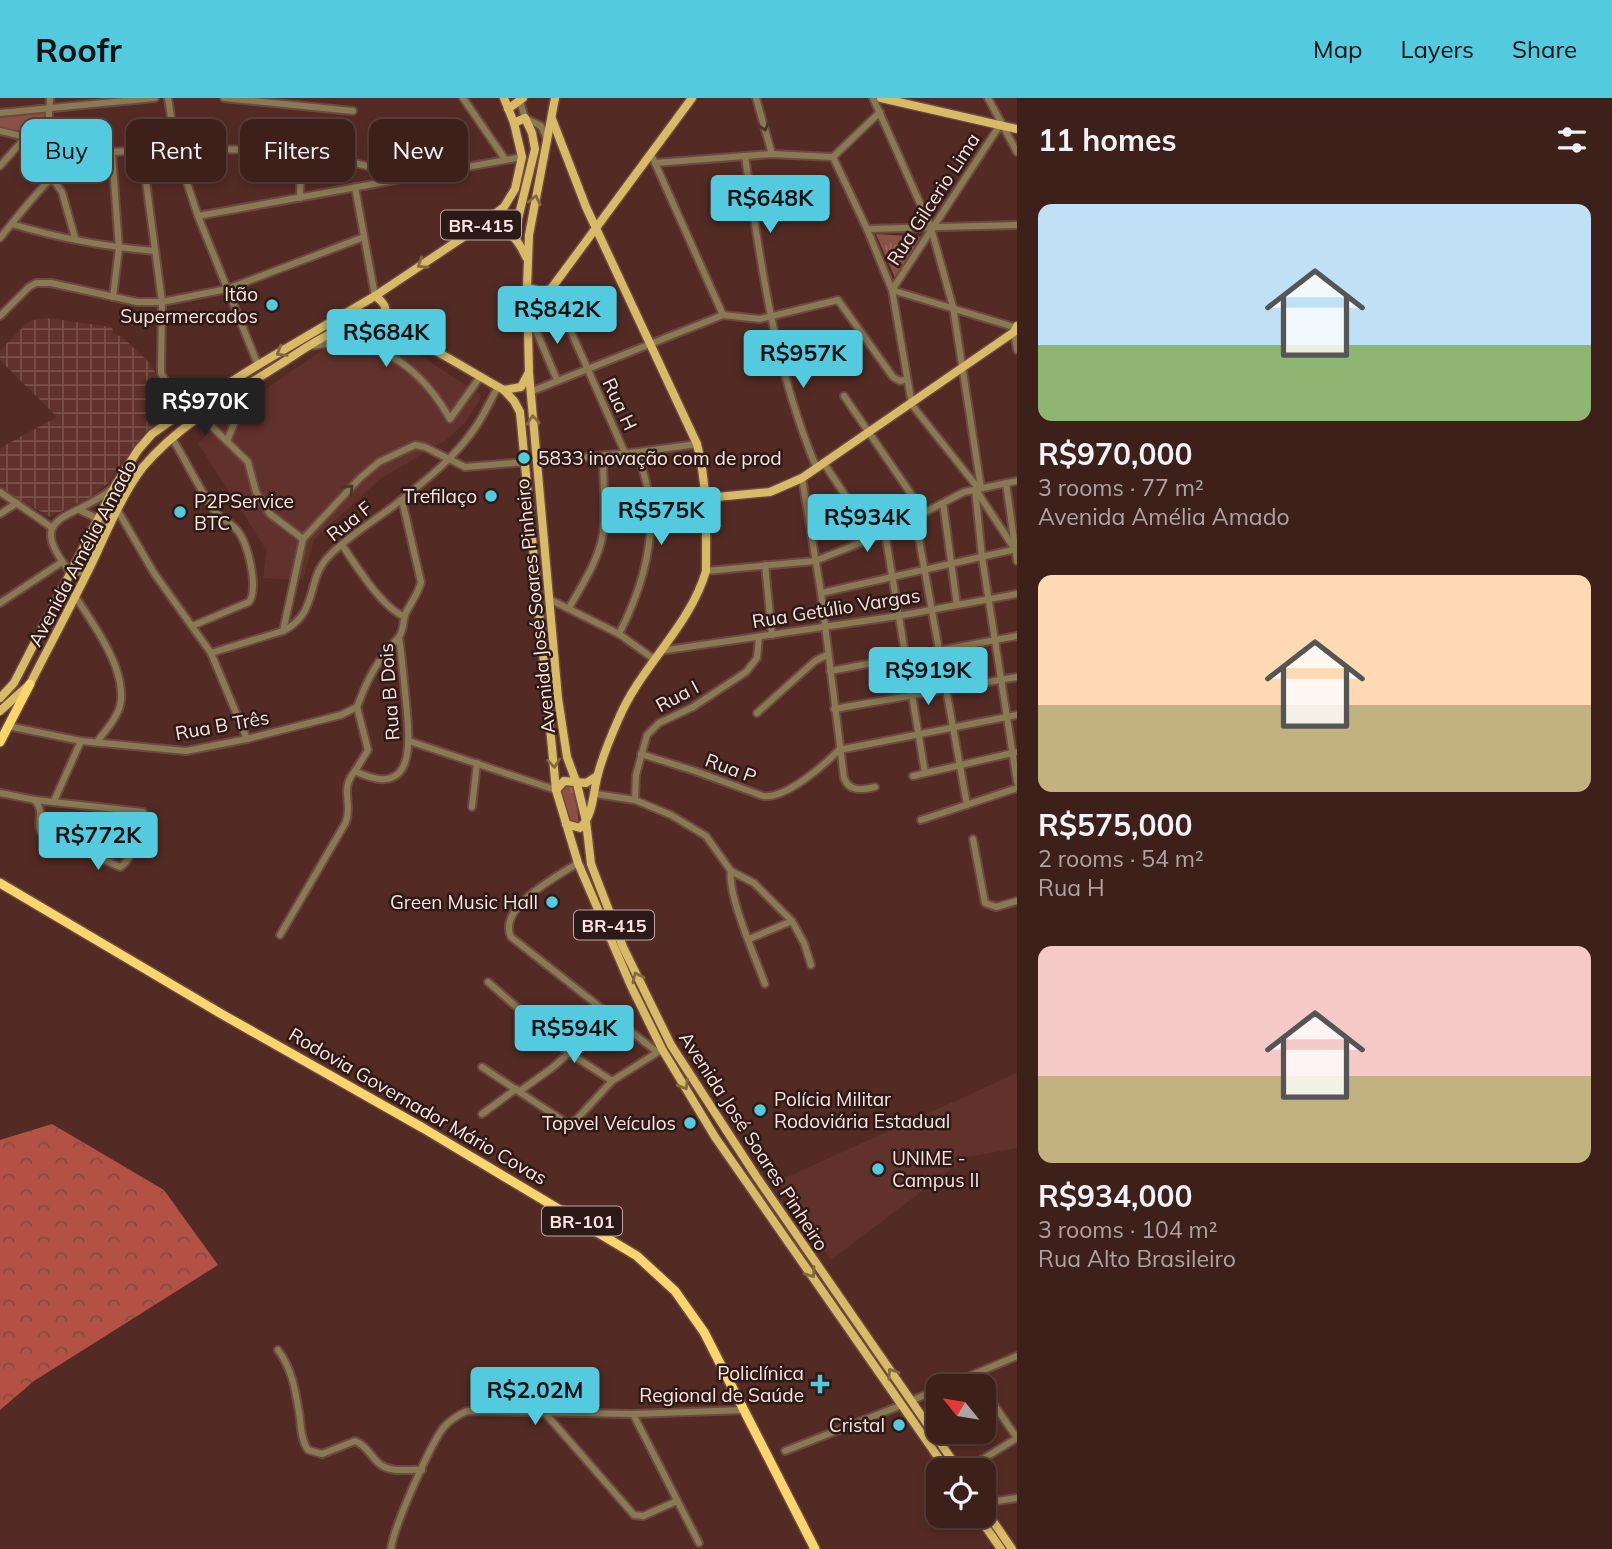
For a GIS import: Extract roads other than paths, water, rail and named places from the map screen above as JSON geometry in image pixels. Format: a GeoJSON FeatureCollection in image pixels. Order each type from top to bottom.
{"type":"FeatureCollection","features":[{"type":"Feature","properties":{"kind":"highway"},"geometry":{"type":"LineString","coordinates":[[0,742],[30,684]]}},
{"type":"Feature","properties":{"kind":"highway","name":"Rodovia Governador Mário Covas"},"geometry":{"type":"LineString","coordinates":[[0,884],[423,1128],[637,1256],[675,1291],[704,1332],[815,1549]]}},
{"type":"Feature","properties":{"kind":"main road","name":"Avenida Amélia Amado"},"geometry":{"type":"LineString","coordinates":[[0,698],[14,683],[116,486],[138,450],[152,434],[258,365],[374,296],[504,207],[519,176],[522,157],[505,98]]}},
{"type":"Feature","properties":{"kind":"main road"},"geometry":{"type":"LineString","coordinates":[[548,141],[555,98]]}},
{"type":"Feature","properties":{"kind":"main road"},"geometry":{"type":"LineString","coordinates":[[530,325],[538,307],[692,98]]}},
{"type":"Feature","properties":{"kind":"main road"},"geometry":{"type":"LineString","coordinates":[[881,98],[1017,129]]}},
{"type":"Feature","properties":{"kind":"main road"},"geometry":{"type":"LineString","coordinates":[[508,109],[521,99]]}},
{"type":"Feature","properties":{"kind":"main road"},"geometry":{"type":"LineString","coordinates":[[514,123],[525,118],[535,149],[514,235]]}},
{"type":"Feature","properties":{"kind":"main road"},"geometry":{"type":"LineString","coordinates":[[551,119],[595,228],[696,444],[705,476],[706,498],[706,571],[697,593],[630,695],[619,717],[597,776],[596,794],[586,821],[580,828],[566,824]]}},
{"type":"Feature","properties":{"kind":"main road","name":"BR-415"},"geometry":{"type":"LineString","coordinates":[[527,260],[532,213],[548,141]]}},
{"type":"Feature","properties":{"kind":"main road"},"geometry":{"type":"LineString","coordinates":[[586,207],[596,211],[609,211]]}},
{"type":"Feature","properties":{"kind":"main road"},"geometry":{"type":"LineString","coordinates":[[477,228],[505,231],[514,235],[527,260]]}},
{"type":"Feature","properties":{"kind":"main road","name":"Avenida José Soares Pinheiro"},"geometry":{"type":"LineString","coordinates":[[527,260],[530,392],[558,698],[567,757],[577,783],[586,821],[591,864],[623,947],[671,1045],[907,1403],[940,1458]]}},
{"type":"Feature","properties":{"kind":"main road"},"geometry":{"type":"LineString","coordinates":[[527,288],[543,291],[552,289]]}},
{"type":"Feature","properties":{"kind":"main road"},"geometry":{"type":"LineString","coordinates":[[369,326],[383,320],[386,311],[383,302],[374,296]]}},
{"type":"Feature","properties":{"kind":"main road"},"geometry":{"type":"LineString","coordinates":[[360,304],[358,314],[369,326],[412,340],[501,388],[513,390],[521,387],[529,373]]}},
{"type":"Feature","properties":{"kind":"main road","name":"Avenida Amélia Amado"},"geometry":{"type":"LineString","coordinates":[[30,684],[141,470],[172,438],[259,378],[342,329],[369,326]]}},
{"type":"Feature","properties":{"kind":"main road"},"geometry":{"type":"LineString","coordinates":[[706,498],[775,491],[802,478],[964,369],[1016,329]]}},
{"type":"Feature","properties":{"kind":"main road","name":"Avenida José Soares Pinheiro"},"geometry":{"type":"LineString","coordinates":[[501,388],[514,401],[520,412],[556,790],[578,863],[612,945],[660,1050],[715,1137],[950,1458]]}},
{"type":"Feature","properties":{"kind":"main road"},"geometry":{"type":"LineString","coordinates":[[0,711],[30,684]]}},
{"type":"Feature","properties":{"kind":"main road"},"geometry":{"type":"LineString","coordinates":[[556,790],[564,781],[577,783],[590,781],[597,776]]}},
{"type":"Feature","properties":{"kind":"main road"},"geometry":{"type":"LineString","coordinates":[[996,1525],[1012,1549]]}},
{"type":"Feature","properties":{"kind":"main road"},"geometry":{"type":"LineString","coordinates":[[986,1528],[1001,1549]]}},
{"type":"Feature","properties":{"kind":"street"},"geometry":{"type":"LineString","coordinates":[[48,119],[50,98]]}},
{"type":"Feature","properties":{"kind":"street"},"geometry":{"type":"LineString","coordinates":[[0,113],[119,99],[155,98]]}},
{"type":"Feature","properties":{"kind":"street"},"geometry":{"type":"LineString","coordinates":[[168,98],[171,119]]}},
{"type":"Feature","properties":{"kind":"street"},"geometry":{"type":"LineString","coordinates":[[224,98],[353,111]]}},
{"type":"Feature","properties":{"kind":"street"},"geometry":{"type":"LineString","coordinates":[[463,98],[505,159]]}},
{"type":"Feature","properties":{"kind":"street"},"geometry":{"type":"LineString","coordinates":[[756,98],[772,154]]}},
{"type":"Feature","properties":{"kind":"street"},"geometry":{"type":"LineString","coordinates":[[873,98],[931,228],[953,307],[964,369],[978,488],[982,557],[1015,752],[1017,782]]}},
{"type":"Feature","properties":{"kind":"street"},"geometry":{"type":"LineString","coordinates":[[988,98],[1017,152]]}},
{"type":"Feature","properties":{"kind":"street"},"geometry":{"type":"LineString","coordinates":[[521,99],[525,118],[541,125],[548,141],[554,135],[559,137]]}},
{"type":"Feature","properties":{"kind":"street"},"geometry":{"type":"LineString","coordinates":[[655,163],[772,154],[833,158],[880,112]]}},
{"type":"Feature","properties":{"kind":"street","name":"Rua Gilcerio Lima"},"geometry":{"type":"LineString","coordinates":[[892,290],[1001,125]]}},
{"type":"Feature","properties":{"kind":"street"},"geometry":{"type":"LineString","coordinates":[[0,131],[21,137]]}},
{"type":"Feature","properties":{"kind":"street"},"geometry":{"type":"LineString","coordinates":[[0,166],[21,142]]}},
{"type":"Feature","properties":{"kind":"street"},"geometry":{"type":"LineString","coordinates":[[113,297],[119,248],[112,153],[126,152]]}},
{"type":"Feature","properties":{"kind":"street"},"geometry":{"type":"LineString","coordinates":[[651,154],[723,315]]}},
{"type":"Feature","properties":{"kind":"street"},"geometry":{"type":"LineString","coordinates":[[745,156],[771,317],[797,419],[821,467],[873,537]]}},
{"type":"Feature","properties":{"kind":"street"},"geometry":{"type":"LineString","coordinates":[[468,165],[522,157]]}},
{"type":"Feature","properties":{"kind":"street"},"geometry":{"type":"LineString","coordinates":[[833,158],[892,290],[912,405],[978,488],[1016,550]]}},
{"type":"Feature","properties":{"kind":"street"},"geometry":{"type":"LineString","coordinates":[[0,238],[49,182]]}},
{"type":"Feature","properties":{"kind":"street"},"geometry":{"type":"LineString","coordinates":[[55,182],[62,192],[75,238]]}},
{"type":"Feature","properties":{"kind":"street"},"geometry":{"type":"LineString","coordinates":[[146,182],[162,302],[161,373],[183,412]]}},
{"type":"Feature","properties":{"kind":"street"},"geometry":{"type":"LineString","coordinates":[[187,182],[258,365]]}},
{"type":"Feature","properties":{"kind":"street"},"geometry":{"type":"LineString","coordinates":[[300,182],[300,198]]}},
{"type":"Feature","properties":{"kind":"street"},"geometry":{"type":"LineString","coordinates":[[198,216],[379,182]]}},
{"type":"Feature","properties":{"kind":"street"},"geometry":{"type":"LineString","coordinates":[[355,187],[374,296]]}},
{"type":"Feature","properties":{"kind":"street"},"geometry":{"type":"LineString","coordinates":[[12,224],[119,248],[155,251]]}},
{"type":"Feature","properties":{"kind":"street"},"geometry":{"type":"LineString","coordinates":[[867,229],[1017,225]]}},
{"type":"Feature","properties":{"kind":"street"},"geometry":{"type":"LineString","coordinates":[[0,316],[29,286],[36,283],[51,283],[137,302],[162,302],[227,289],[364,237]]}},
{"type":"Feature","properties":{"kind":"street","name":"Rua H"},"geometry":{"type":"LineString","coordinates":[[552,289],[625,453]]}},
{"type":"Feature","properties":{"kind":"street"},"geometry":{"type":"LineString","coordinates":[[892,290],[1016,329],[1017,350]]}},
{"type":"Feature","properties":{"kind":"street"},"geometry":{"type":"LineString","coordinates":[[530,392],[723,315],[760,319],[838,300],[893,377],[900,381],[907,379]]}},
{"type":"Feature","properties":{"kind":"street","name":"Avenida José Soares Pinheiro"},"geometry":{"type":"LineString","coordinates":[[530,325],[557,380]]}},
{"type":"Feature","properties":{"kind":"street"},"geometry":{"type":"LineString","coordinates":[[310,346],[341,342],[379,349],[423,379],[450,419],[480,377]]}},
{"type":"Feature","properties":{"kind":"street"},"geometry":{"type":"LineString","coordinates":[[227,441],[234,421],[259,378]]}},
{"type":"Feature","properties":{"kind":"street","name":"Rua F"},"geometry":{"type":"LineString","coordinates":[[211,653],[283,631],[294,625],[311,600],[321,566],[342,545],[402,500],[448,460],[477,426],[501,388]]}},
{"type":"Feature","properties":{"kind":"street"},"geometry":{"type":"LineString","coordinates":[[844,396],[923,513]]}},
{"type":"Feature","properties":{"kind":"street"},"geometry":{"type":"LineString","coordinates":[[201,416],[248,462],[256,492],[270,514],[303,539]]}},
{"type":"Feature","properties":{"kind":"street"},"geometry":{"type":"LineString","coordinates":[[211,426],[226,427],[234,421]]}},
{"type":"Feature","properties":{"kind":"street"},"geometry":{"type":"LineString","coordinates":[[172,438],[213,509],[236,530],[243,541],[248,552],[254,588],[249,602],[192,626]]}},
{"type":"Feature","properties":{"kind":"street"},"geometry":{"type":"LineString","coordinates":[[537,462],[696,444]]}},
{"type":"Feature","properties":{"kind":"street"},"geometry":{"type":"LineString","coordinates":[[283,631],[303,539],[365,474],[391,455],[418,445],[465,467],[525,462]]}},
{"type":"Feature","properties":{"kind":"street","name":"Rua H"},"geometry":{"type":"LineString","coordinates":[[619,634],[640,586],[649,538],[648,492],[638,452]]}},
{"type":"Feature","properties":{"kind":"street"},"geometry":{"type":"LineString","coordinates":[[569,608],[595,558],[603,533],[603,456]]}},
{"type":"Feature","properties":{"kind":"street"},"geometry":{"type":"LineString","coordinates":[[802,478],[821,593],[839,750],[846,784],[859,790],[874,787]]}},
{"type":"Feature","properties":{"kind":"street"},"geometry":{"type":"LineString","coordinates":[[706,571],[815,561],[885,533],[958,494],[1017,481]]}},
{"type":"Feature","properties":{"kind":"street"},"geometry":{"type":"LineString","coordinates":[[1006,483],[1017,561]]}},
{"type":"Feature","properties":{"kind":"street"},"geometry":{"type":"LineString","coordinates":[[88,572],[71,573],[50,538],[51,527],[56,520],[80,510],[116,486]]}},
{"type":"Feature","properties":{"kind":"street"},"geometry":{"type":"LineString","coordinates":[[0,492],[51,527]]}},
{"type":"Feature","properties":{"kind":"street","name":"Rua B Dois"},"geometry":{"type":"LineString","coordinates":[[355,771],[371,779],[382,780],[396,775],[406,764],[410,741],[399,637],[404,628],[404,616],[418,594],[421,582],[402,500]]}},
{"type":"Feature","properties":{"kind":"street"},"geometry":{"type":"LineString","coordinates":[[0,514],[17,503]]}},
{"type":"Feature","properties":{"kind":"street"},"geometry":{"type":"LineString","coordinates":[[943,503],[957,605]]}},
{"type":"Feature","properties":{"kind":"street"},"geometry":{"type":"LineString","coordinates":[[80,510],[99,519],[104,526],[103,539]]}},
{"type":"Feature","properties":{"kind":"street"},"geometry":{"type":"LineString","coordinates":[[118,511],[153,573],[211,653],[247,739]]}},
{"type":"Feature","properties":{"kind":"street"},"geometry":{"type":"LineString","coordinates":[[915,517],[967,805]]}},
{"type":"Feature","properties":{"kind":"street"},"geometry":{"type":"LineString","coordinates":[[885,533],[925,773]]}},
{"type":"Feature","properties":{"kind":"street"},"geometry":{"type":"LineString","coordinates":[[342,545],[381,597],[397,614],[404,616]]}},
{"type":"Feature","properties":{"kind":"street"},"geometry":{"type":"LineString","coordinates":[[821,593],[1016,550]]}},
{"type":"Feature","properties":{"kind":"street"},"geometry":{"type":"LineString","coordinates":[[0,603],[62,562]]}},
{"type":"Feature","properties":{"kind":"street"},"geometry":{"type":"LineString","coordinates":[[765,565],[772,635]]}},
{"type":"Feature","properties":{"kind":"street","name":"Rua Getúlio Vargas"},"geometry":{"type":"LineString","coordinates":[[660,651],[898,616],[1017,594]]}},
{"type":"Feature","properties":{"kind":"street"},"geometry":{"type":"LineString","coordinates":[[75,596],[110,652],[121,690],[119,708],[97,742]]}},
{"type":"Feature","properties":{"kind":"street"},"geometry":{"type":"LineString","coordinates":[[549,599],[619,634],[654,659]]}},
{"type":"Feature","properties":{"kind":"street"},"geometry":{"type":"LineString","coordinates":[[830,671],[1017,636]]}},
{"type":"Feature","properties":{"kind":"street"},"geometry":{"type":"LineString","coordinates":[[280,935],[346,822],[346,788],[368,750],[356,707],[373,668],[399,637]]}},
{"type":"Feature","properties":{"kind":"street","name":"Rua I"},"geometry":{"type":"LineString","coordinates":[[635,800],[636,775],[647,736],[659,723],[693,707],[746,672],[757,657],[759,637]]}},
{"type":"Feature","properties":{"kind":"street"},"geometry":{"type":"LineString","coordinates":[[757,713],[815,661],[827,655]]}},
{"type":"Feature","properties":{"kind":"street"},"geometry":{"type":"LineString","coordinates":[[834,709],[1017,677]]}},
{"type":"Feature","properties":{"kind":"street","name":"Rua B Três"},"geometry":{"type":"LineString","coordinates":[[8,726],[81,741],[177,752],[247,739],[341,715],[356,707]]}},
{"type":"Feature","properties":{"kind":"street"},"geometry":{"type":"LineString","coordinates":[[839,750],[1017,715]]}},
{"type":"Feature","properties":{"kind":"street"},"geometry":{"type":"LineString","coordinates":[[54,801],[81,741]]}},
{"type":"Feature","properties":{"kind":"street"},"geometry":{"type":"LineString","coordinates":[[410,741],[556,790]]}},
{"type":"Feature","properties":{"kind":"street","name":"Rua P"},"geometry":{"type":"LineString","coordinates":[[641,754],[772,797],[817,770],[839,750]]}},
{"type":"Feature","properties":{"kind":"street"},"geometry":{"type":"LineString","coordinates":[[913,776],[1015,752]]}},
{"type":"Feature","properties":{"kind":"street"},"geometry":{"type":"LineString","coordinates":[[471,807],[477,763]]}},
{"type":"Feature","properties":{"kind":"street"},"geometry":{"type":"LineString","coordinates":[[921,820],[1017,788]]}},
{"type":"Feature","properties":{"kind":"street"},"geometry":{"type":"LineString","coordinates":[[0,793],[35,800],[143,812]]}},
{"type":"Feature","properties":{"kind":"street"},"geometry":{"type":"LineString","coordinates":[[596,794],[635,800],[699,830],[714,845],[731,871],[754,883],[792,921],[804,943],[811,965]]}},
{"type":"Feature","properties":{"kind":"street"},"geometry":{"type":"LineString","coordinates":[[35,800],[41,812],[38,827],[41,832],[120,867],[126,863],[134,839],[132,811]]}},
{"type":"Feature","properties":{"kind":"street"},"geometry":{"type":"LineString","coordinates":[[973,839],[985,903],[991,906],[1017,901]]}},
{"type":"Feature","properties":{"kind":"street"},"geometry":{"type":"LineString","coordinates":[[482,1066],[568,1124],[572,1124],[612,1080],[660,1050],[611,1016],[511,937],[508,931],[509,921],[529,894],[578,863]]}},
{"type":"Feature","properties":{"kind":"street"},"geometry":{"type":"LineString","coordinates":[[731,871],[730,879],[738,909],[765,984]]}},
{"type":"Feature","properties":{"kind":"street"},"geometry":{"type":"LineString","coordinates":[[749,939],[792,921]]}},
{"type":"Feature","properties":{"kind":"street"},"geometry":{"type":"LineString","coordinates":[[488,982],[568,1052],[612,1080]]}},
{"type":"Feature","properties":{"kind":"street"},"geometry":{"type":"LineString","coordinates":[[482,1114],[552,1068],[611,1016]]}},
{"type":"Feature","properties":{"kind":"street"},"geometry":{"type":"LineString","coordinates":[[278,1350],[288,1365],[295,1387],[303,1438],[308,1450],[322,1454],[355,1441],[390,1469],[422,1470]]}},
{"type":"Feature","properties":{"kind":"street"},"geometry":{"type":"LineString","coordinates":[[975,1374],[1017,1356]]}},
{"type":"Feature","properties":{"kind":"street"},"geometry":{"type":"LineString","coordinates":[[785,1451],[926,1395]]}},
{"type":"Feature","properties":{"kind":"street"},"geometry":{"type":"LineString","coordinates":[[984,1458],[1017,1438],[996,1408]]}},
{"type":"Feature","properties":{"kind":"street"},"geometry":{"type":"LineString","coordinates":[[391,1549],[398,1524],[440,1433],[456,1416],[467,1411],[633,1414],[745,1409]]}},
{"type":"Feature","properties":{"kind":"street"},"geometry":{"type":"LineString","coordinates":[[545,1413],[634,1514],[643,1517],[677,1502]]}},
{"type":"Feature","properties":{"kind":"street"},"geometry":{"type":"LineString","coordinates":[[633,1414],[699,1543]]}},
{"type":"Feature","properties":{"kind":"street"},"geometry":{"type":"LineString","coordinates":[[996,1501],[1017,1498]]}},
{"type":"Feature","properties":{"kind":"place","name":"Itão Supermercados"},"geometry":{"type":"Point","coordinates":[272,305]}},
{"type":"Feature","properties":{"kind":"place","name":"5833 inovação com de prod"},"geometry":{"type":"Point","coordinates":[524,458]}},
{"type":"Feature","properties":{"kind":"place","name":"Trefilaço"},"geometry":{"type":"Point","coordinates":[491,496]}},
{"type":"Feature","properties":{"kind":"place","name":"P2PService BTC"},"geometry":{"type":"Point","coordinates":[180,512]}},
{"type":"Feature","properties":{"kind":"place","name":"Green Music Hall"},"geometry":{"type":"Point","coordinates":[552,902]}},
{"type":"Feature","properties":{"kind":"place","name":"Polícia Militar Rodoviária Estadual"},"geometry":{"type":"Point","coordinates":[760,1110]}},
{"type":"Feature","properties":{"kind":"place","name":"Topvel Veículos"},"geometry":{"type":"Point","coordinates":[690,1123]}},
{"type":"Feature","properties":{"kind":"place","name":"UNIME - Campus II"},"geometry":{"type":"Point","coordinates":[878,1169]}},
{"type":"Feature","properties":{"kind":"place","name":"Policlínica Regional de Saúde"},"geometry":{"type":"Point","coordinates":[820,1384]}},
{"type":"Feature","properties":{"kind":"place","name":"Cristal"},"geometry":{"type":"Point","coordinates":[899,1425]}}]}
